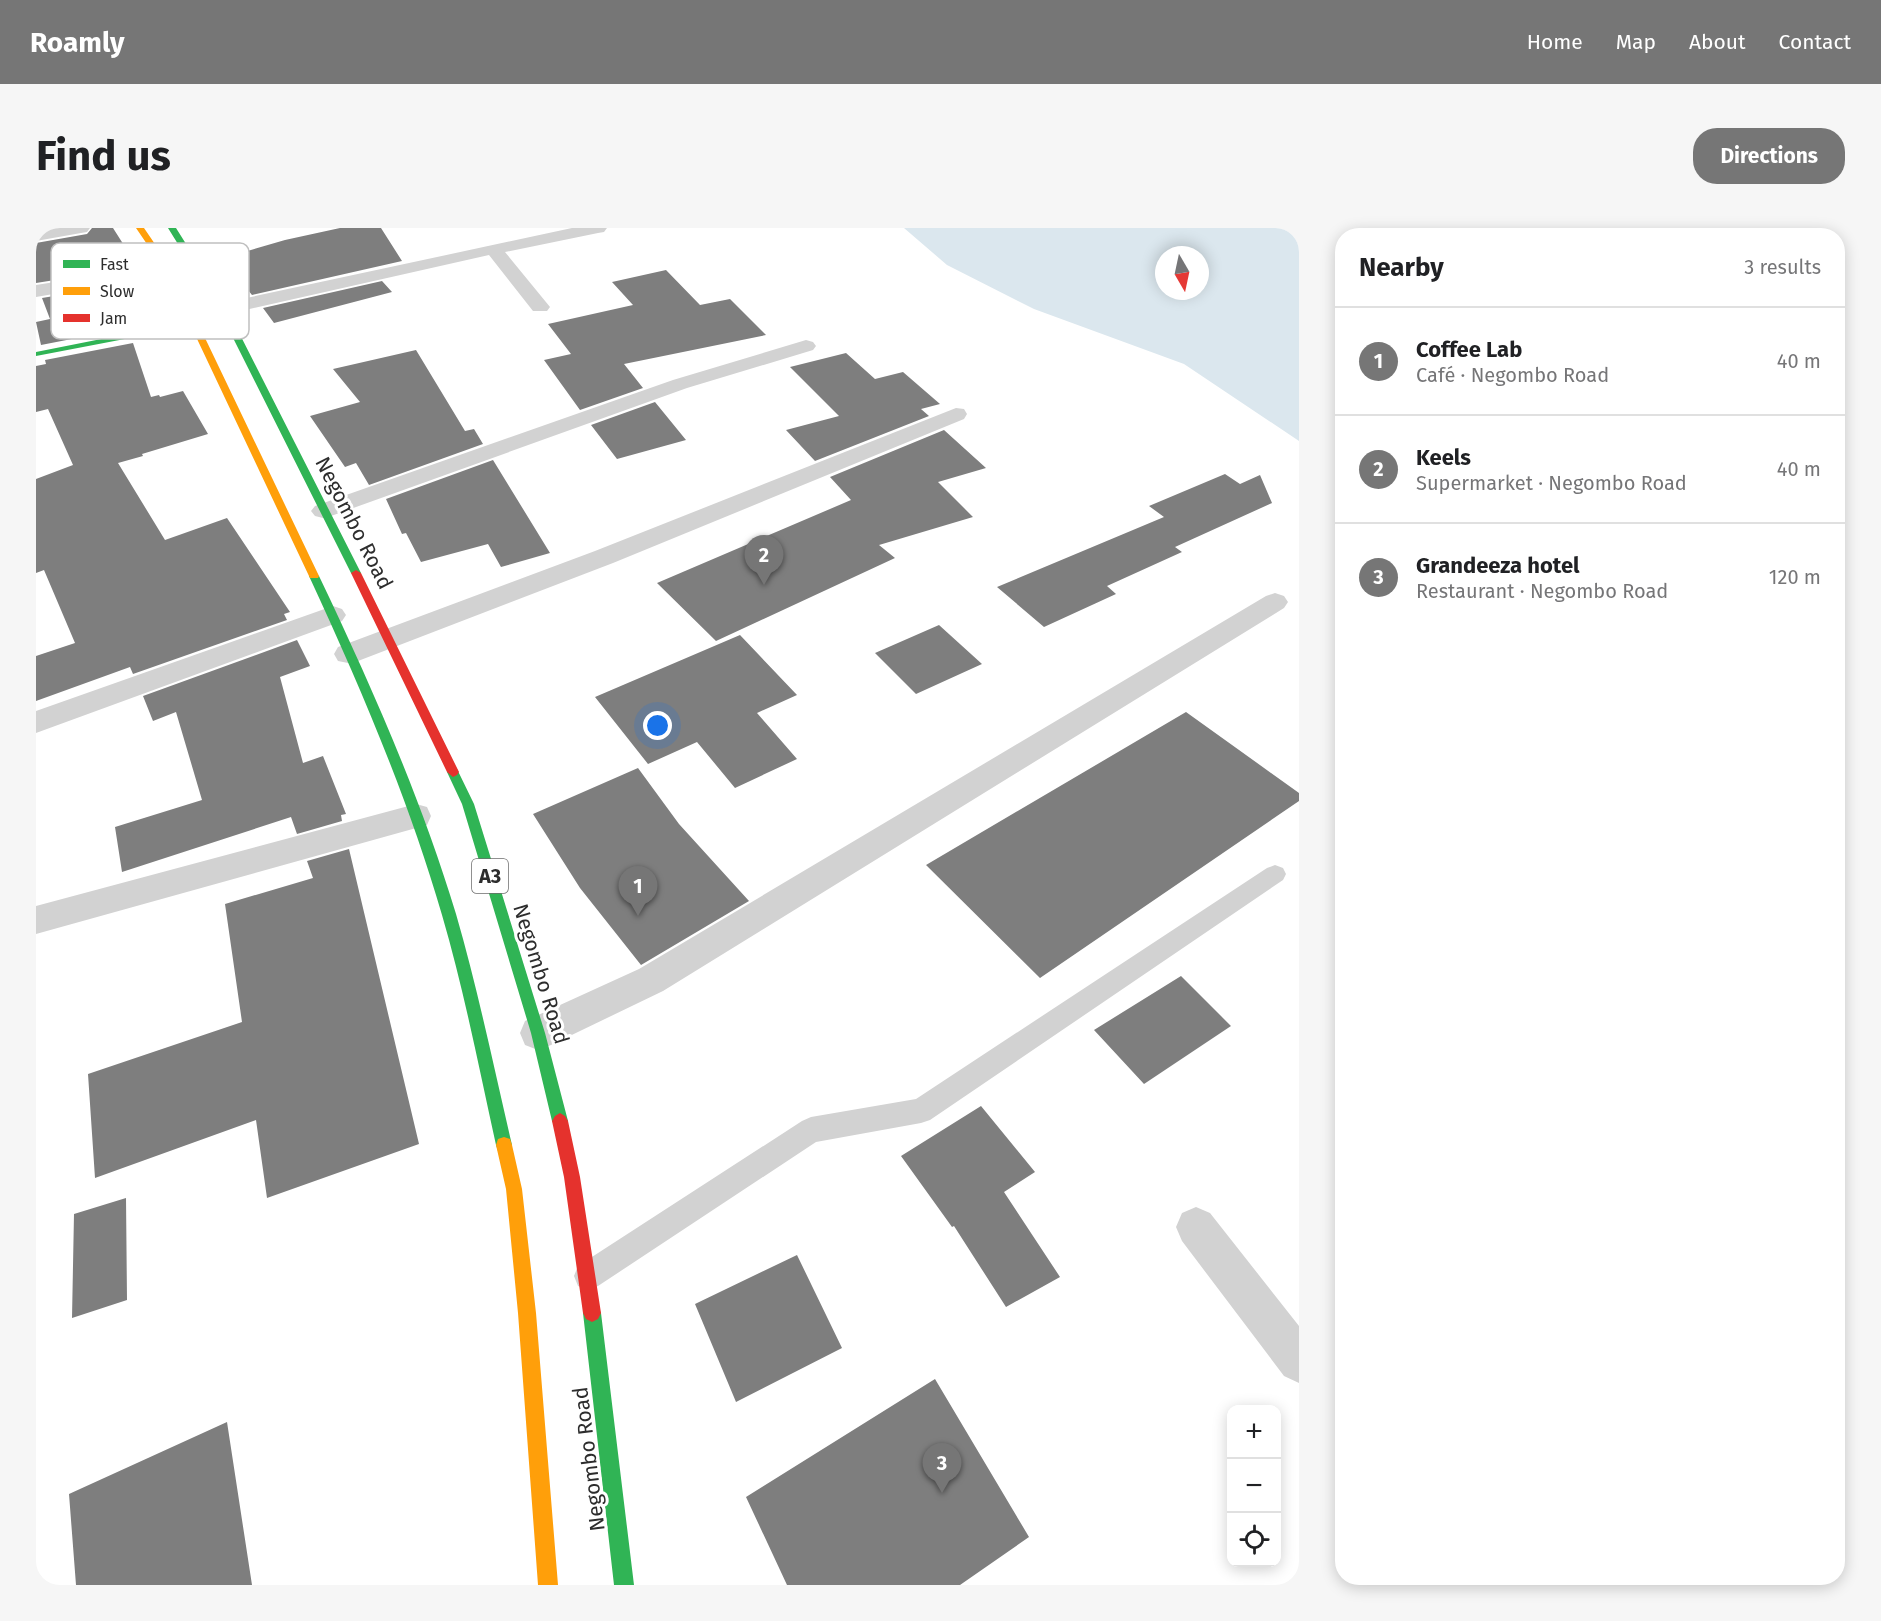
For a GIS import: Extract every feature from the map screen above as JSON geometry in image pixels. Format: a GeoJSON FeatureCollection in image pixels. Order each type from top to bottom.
{"type":"FeatureCollection","features":[{"type":"Feature","properties":{"kind":"main road","name":"A3"},"geometry":{"type":"LineString","coordinates":[[140,228],[150,243]]}},
{"type":"Feature","properties":{"kind":"main road","name":"Negombo Road"},"geometry":{"type":"LineString","coordinates":[[172,228],[181,243]]}},
{"type":"Feature","properties":{"kind":"main road"},"geometry":{"type":"LineString","coordinates":[[36,354],[115,339]]}},
{"type":"Feature","properties":{"kind":"main road","name":"A3"},"geometry":{"type":"LineString","coordinates":[[201,339],[333,615],[416,816],[438,881],[467,981],[514,1189],[527,1313],[548,1585]]}},
{"type":"Feature","properties":{"kind":"main road","name":"Negombo Road"},"geometry":{"type":"LineString","coordinates":[[237,339],[389,638],[468,804],[538,1033],[554,1092],[572,1176],[588,1276],[624,1585]]}},
{"type":"Feature","properties":{"kind":"street"},"geometry":{"type":"LineString","coordinates":[[36,236],[81,228]]}},
{"type":"Feature","properties":{"kind":"street"},"geometry":{"type":"LineString","coordinates":[[249,307],[493,249],[598,228]]}},
{"type":"Feature","properties":{"kind":"street"},"geometry":{"type":"LineString","coordinates":[[493,249],[540,307]]}},
{"type":"Feature","properties":{"kind":"street"},"geometry":{"type":"LineString","coordinates":[[36,291],[51,288]]}},
{"type":"Feature","properties":{"kind":"street"},"geometry":{"type":"LineString","coordinates":[[323,511],[680,384],[806,345]]}},
{"type":"Feature","properties":{"kind":"street"},"geometry":{"type":"LineString","coordinates":[[348,654],[604,557],[956,414]]}},
{"type":"Feature","properties":{"kind":"street"},"geometry":{"type":"LineString","coordinates":[[538,1033],[651,980],[1275,602]]}},
{"type":"Feature","properties":{"kind":"street"},"geometry":{"type":"LineString","coordinates":[[36,722],[333,615]]}},
{"type":"Feature","properties":{"kind":"street"},"geometry":{"type":"LineString","coordinates":[[36,920],[416,816]]}},
{"type":"Feature","properties":{"kind":"street"},"geometry":{"type":"LineString","coordinates":[[1196,1227],[1299,1360]]}},
{"type":"Feature","properties":{"kind":"lane"},"geometry":{"type":"LineString","coordinates":[[588,1276],[811,1130],[921,1111],[1275,874]]}},
{"type":"Feature","properties":{"kind":"shaded area"},"geometry":{"type":"Polygon","coordinates":[[[904,228],[1299,228],[1299,441],[1184,364],[1034,309],[947,265],[904,228]]]}},
{"type":"Feature","properties":{"kind":"building"},"geometry":{"type":"Polygon","coordinates":[[[92,228],[113,228],[123,243],[51,243],[51,281],[36,283],[36,243],[87,234],[92,228]]]}},
{"type":"Feature","properties":{"kind":"building"},"geometry":{"type":"Polygon","coordinates":[[[340,228],[381,228],[402,261],[252,295],[249,291],[249,251],[340,228]]]}},
{"type":"Feature","properties":{"kind":"building"},"geometry":{"type":"Polygon","coordinates":[[[666,270],[700,305],[730,299],[766,335],[624,364],[643,388],[580,410],[544,360],[571,354],[548,324],[633,305],[612,282],[666,270]]]}},
{"type":"Feature","properties":{"kind":"building"},"geometry":{"type":"Polygon","coordinates":[[[382,281],[392,292],[274,323],[263,308],[382,281]]]}},
{"type":"Feature","properties":{"kind":"building"},"geometry":{"type":"Polygon","coordinates":[[[51,296],[51,339],[72,339],[41,345],[36,322],[50,319],[42,298],[51,296]]]}},
{"type":"Feature","properties":{"kind":"building"},"geometry":{"type":"Polygon","coordinates":[[[133,343],[151,397],[183,391],[208,434],[118,463],[165,540],[227,518],[290,612],[284,614],[287,620],[133,674],[130,667],[36,701],[36,656],[75,643],[44,570],[36,573],[36,479],[73,465],[48,409],[36,412],[36,366],[46,364],[45,360],[133,343]]]}},
{"type":"Feature","properties":{"kind":"building"},"geometry":{"type":"Polygon","coordinates":[[[416,350],[465,431],[474,429],[483,444],[369,485],[356,463],[345,467],[310,416],[360,402],[333,369],[416,350]]]}},
{"type":"Feature","properties":{"kind":"building"},"geometry":{"type":"Polygon","coordinates":[[[846,353],[875,379],[903,372],[940,404],[921,409],[929,416],[815,461],[786,430],[839,416],[790,367],[846,353]]]}},
{"type":"Feature","properties":{"kind":"building"},"geometry":{"type":"Polygon","coordinates":[[[655,402],[686,440],[617,459],[591,425],[655,402]]]}},
{"type":"Feature","properties":{"kind":"building"},"geometry":{"type":"Polygon","coordinates":[[[944,430],[986,468],[938,482],[973,517],[879,545],[895,558],[716,641],[657,583],[851,500],[830,477],[944,430]]]}},
{"type":"Feature","properties":{"kind":"building"},"geometry":{"type":"Polygon","coordinates":[[[493,460],[550,553],[501,567],[488,544],[421,562],[406,533],[402,534],[386,499],[493,460]]]}},
{"type":"Feature","properties":{"kind":"building"},"geometry":{"type":"Polygon","coordinates":[[[1225,474],[1240,484],[1260,475],[1272,503],[1175,547],[1182,552],[1107,586],[1116,594],[1044,627],[997,587],[1164,517],[1149,506],[1225,474]]]}},
{"type":"Feature","properties":{"kind":"building"},"geometry":{"type":"Polygon","coordinates":[[[939,625],[982,664],[916,694],[875,653],[939,625]]]}},
{"type":"Feature","properties":{"kind":"building"},"geometry":{"type":"Polygon","coordinates":[[[740,635],[797,695],[757,713],[797,759],[735,788],[697,742],[648,764],[595,697],[740,635]]]}},
{"type":"Feature","properties":{"kind":"building"},"geometry":{"type":"Polygon","coordinates":[[[297,640],[310,666],[280,677],[303,763],[323,756],[346,814],[341,815],[342,821],[297,834],[291,817],[122,872],[115,827],[202,800],[176,712],[153,721],[143,696],[297,640]]]}},
{"type":"Feature","properties":{"kind":"building"},"geometry":{"type":"Polygon","coordinates":[[[1186,712],[1299,793],[1299,801],[1040,978],[926,865],[1186,712]]]}},
{"type":"Feature","properties":{"kind":"building"},"geometry":{"type":"Polygon","coordinates":[[[638,768],[679,824],[749,901],[641,965],[580,888],[533,814],[638,768]]]}},
{"type":"Feature","properties":{"kind":"building"},"geometry":{"type":"Polygon","coordinates":[[[349,849],[419,1144],[267,1198],[256,1120],[95,1178],[88,1074],[242,1022],[225,904],[313,878],[307,861],[349,849]]]}},
{"type":"Feature","properties":{"kind":"building"},"geometry":{"type":"Polygon","coordinates":[[[1181,976],[1231,1026],[1144,1084],[1094,1030],[1181,976]]]}},
{"type":"Feature","properties":{"kind":"building"},"geometry":{"type":"Polygon","coordinates":[[[981,1106],[1035,1172],[1004,1192],[1060,1277],[1006,1307],[954,1226],[952,1227],[901,1156],[981,1106]]]}},
{"type":"Feature","properties":{"kind":"building"},"geometry":{"type":"Polygon","coordinates":[[[126,1198],[127,1300],[72,1318],[74,1214],[126,1198]]]}},
{"type":"Feature","properties":{"kind":"building"},"geometry":{"type":"Polygon","coordinates":[[[797,1255],[842,1348],[736,1402],[695,1304],[797,1255]]]}},
{"type":"Feature","properties":{"kind":"building"},"geometry":{"type":"Polygon","coordinates":[[[935,1379],[1029,1537],[960,1585],[787,1585],[746,1497],[935,1379]]]}},
{"type":"Feature","properties":{"kind":"building"},"geometry":{"type":"Polygon","coordinates":[[[227,1422],[252,1585],[76,1585],[69,1494],[227,1422]]]}},
{"type":"Feature","properties":{"kind":"traffic: fast"},"geometry":{"type":"LineString","coordinates":[[172,228],[181,243]]}},
{"type":"Feature","properties":{"kind":"traffic: fast"},"geometry":{"type":"LineString","coordinates":[[36,354],[113,339]]}},
{"type":"Feature","properties":{"kind":"traffic: fast"},"geometry":{"type":"LineString","coordinates":[[238,339],[356,573]]}},
{"type":"Feature","properties":{"kind":"traffic: fast"},"geometry":{"type":"LineString","coordinates":[[314,576],[380,726],[438,880],[466,978],[504,1145]]}},
{"type":"Feature","properties":{"kind":"traffic: fast"},"geometry":{"type":"LineString","coordinates":[[453,772],[468,804],[538,1033],[560,1121]]}},
{"type":"Feature","properties":{"kind":"traffic: fast"},"geometry":{"type":"LineString","coordinates":[[592,1313],[624,1585]]}},
{"type":"Feature","properties":{"kind":"traffic: slow"},"geometry":{"type":"LineString","coordinates":[[140,228],[150,243]]}},
{"type":"Feature","properties":{"kind":"traffic: slow"},"geometry":{"type":"LineString","coordinates":[[201,339],[314,576]]}},
{"type":"Feature","properties":{"kind":"traffic: slow"},"geometry":{"type":"LineString","coordinates":[[504,1145],[514,1189],[527,1313],[548,1585]]}},
{"type":"Feature","properties":{"kind":"traffic: jam"},"geometry":{"type":"LineString","coordinates":[[356,573],[453,772]]}},
{"type":"Feature","properties":{"kind":"traffic: jam"},"geometry":{"type":"LineString","coordinates":[[560,1121],[572,1177],[592,1313]]}},
{"type":"Feature","properties":{"kind":"place","name":"Keels"},"geometry":{"type":"Point","coordinates":[764,585]}},
{"type":"Feature","properties":{"kind":"place","name":"Coffee Lab"},"geometry":{"type":"Point","coordinates":[638,916]}},
{"type":"Feature","properties":{"kind":"place","name":"Grandeeza hotel"},"geometry":{"type":"Point","coordinates":[942,1493]}}]}
